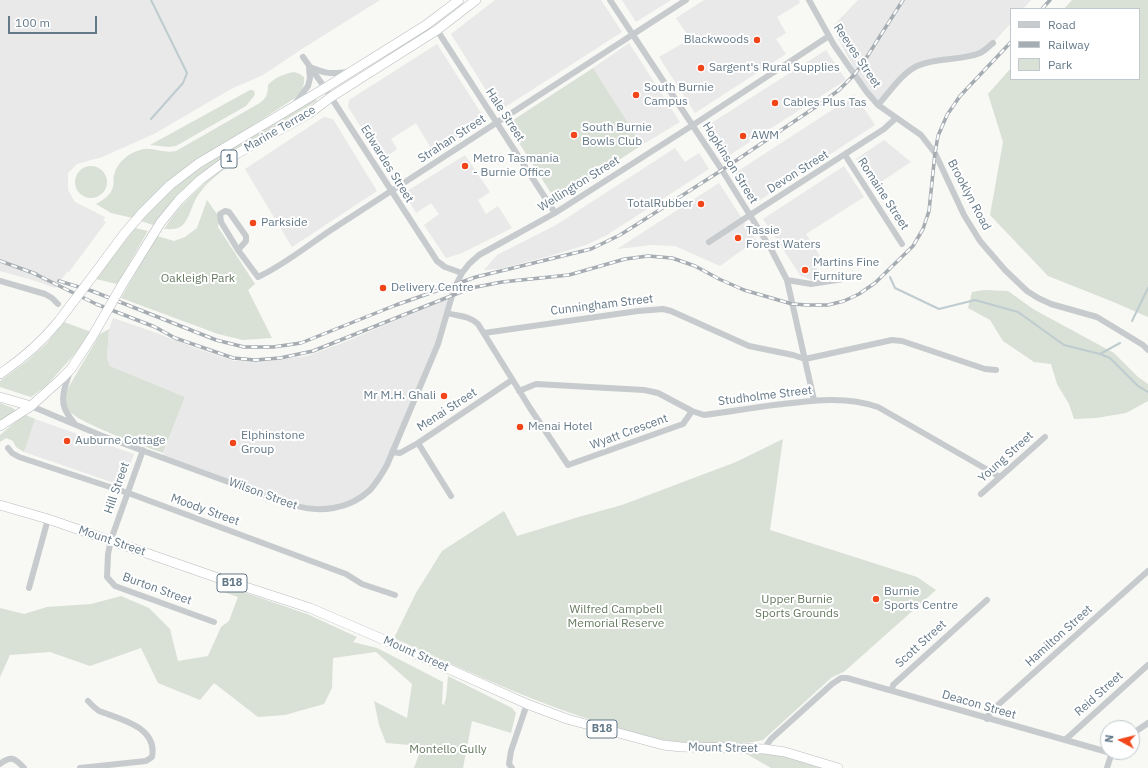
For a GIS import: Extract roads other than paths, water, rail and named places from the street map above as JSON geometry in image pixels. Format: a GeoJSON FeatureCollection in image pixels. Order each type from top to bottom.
{"type":"FeatureCollection","features":[{"type":"Feature","properties":{"kind":"highway","name":"Marine Terrace"},"geometry":{"type":"LineString","coordinates":[[0,374],[30,352],[43,340],[124,234],[142,213],[170,185],[199,163],[352,72],[426,25],[459,0]]}},
{"type":"Feature","properties":{"kind":"highway","name":"Marine Terrace"},"geometry":{"type":"LineString","coordinates":[[31,406],[71,369],[92,337],[146,244],[161,222],[179,200],[200,180],[231,157],[310,113],[331,97],[436,30],[476,0]]}},
{"type":"Feature","properties":{"kind":"highway","name":"Wilson Street"},"geometry":{"type":"LineString","coordinates":[[0,397],[31,406]]}},
{"type":"Feature","properties":{"kind":"highway","name":"1"},"geometry":{"type":"LineString","coordinates":[[0,426],[31,406]]}},
{"type":"Feature","properties":{"kind":"highway"},"geometry":{"type":"LineString","coordinates":[[0,430],[15,417]]}},
{"type":"Feature","properties":{"kind":"highway","name":"Mount Street"},"geometry":{"type":"LineString","coordinates":[[0,505],[112,537],[224,580],[310,608],[527,704],[567,718],[663,745],[681,747],[764,749],[786,752],[838,768]]}},
{"type":"Feature","properties":{"kind":"street","name":"Hopkinson Street"},"geometry":{"type":"LineString","coordinates":[[610,0],[693,125],[750,215],[771,249],[787,280],[814,400]]}},
{"type":"Feature","properties":{"kind":"street","name":"Strahan Street"},"geometry":{"type":"LineString","coordinates":[[238,250],[246,241],[246,236],[229,212],[225,211],[220,214],[221,222],[238,250],[258,277],[282,264],[391,191],[686,0]]}},
{"type":"Feature","properties":{"kind":"street","name":"Reeves Street"},"geometry":{"type":"LineString","coordinates":[[809,0],[834,45],[854,75],[878,105],[896,118]]}},
{"type":"Feature","properties":{"kind":"street","name":"Hale Street"},"geometry":{"type":"LineString","coordinates":[[436,30],[555,213]]}},
{"type":"Feature","properties":{"kind":"street","name":"Wellington Street"},"geometry":{"type":"LineString","coordinates":[[462,273],[479,255],[555,213],[829,36]]}},
{"type":"Feature","properties":{"kind":"street"},"geometry":{"type":"LineString","coordinates":[[878,105],[904,76],[918,66],[928,62],[967,56],[981,52],[993,44]]}},
{"type":"Feature","properties":{"kind":"street","name":"Edwardes Street"},"geometry":{"type":"LineString","coordinates":[[303,57],[331,97],[437,261],[445,267],[462,273]]}},
{"type":"Feature","properties":{"kind":"street"},"geometry":{"type":"LineString","coordinates":[[309,66],[319,71],[331,74],[352,72]]}},
{"type":"Feature","properties":{"kind":"street"},"geometry":{"type":"LineString","coordinates":[[287,111],[299,100],[308,86],[310,78],[309,66]]}},
{"type":"Feature","properties":{"kind":"street","name":"Devon Street"},"geometry":{"type":"LineString","coordinates":[[709,242],[845,155],[884,129],[896,118]]}},
{"type":"Feature","properties":{"kind":"street","name":"Brooklyn Road"},"geometry":{"type":"LineString","coordinates":[[896,118],[921,135],[935,154],[964,215],[980,241],[1005,270],[1027,291],[1051,304],[1097,317],[1148,350]]}},
{"type":"Feature","properties":{"kind":"street","name":"Romaine Street"},"geometry":{"type":"LineString","coordinates":[[845,155],[902,244]]}},
{"type":"Feature","properties":{"kind":"street","name":"Wilson Street"},"geometry":{"type":"LineString","coordinates":[[31,406],[100,435],[267,496],[280,499],[290,505],[320,510],[336,508],[361,498],[379,479],[387,465],[431,362],[454,290],[462,273]]}},
{"type":"Feature","properties":{"kind":"street"},"geometry":{"type":"LineString","coordinates":[[787,280],[811,284],[843,279]]}},
{"type":"Feature","properties":{"kind":"street"},"geometry":{"type":"LineString","coordinates":[[1,281],[45,294],[58,304]]}},
{"type":"Feature","properties":{"kind":"street","name":"Cunningham Street"},"geometry":{"type":"LineString","coordinates":[[484,333],[623,313],[663,309],[671,311],[749,346],[805,359],[892,340],[902,341],[985,369],[996,370]]}},
{"type":"Feature","properties":{"kind":"street"},"geometry":{"type":"LineString","coordinates":[[447,313],[473,319],[478,324],[519,391]]}},
{"type":"Feature","properties":{"kind":"street"},"geometry":{"type":"LineString","coordinates":[[71,369],[63,396],[63,405],[65,411],[74,424]]}},
{"type":"Feature","properties":{"kind":"street","name":"Menai Street"},"geometry":{"type":"LineString","coordinates":[[392,452],[400,453],[418,443],[512,380]]}},
{"type":"Feature","properties":{"kind":"street","name":"Studholme Street"},"geometry":{"type":"LineString","coordinates":[[519,391],[536,384],[644,390],[658,393],[692,411],[704,415],[814,400],[866,403],[878,407],[1000,477]]}},
{"type":"Feature","properties":{"kind":"street","name":"Wyatt Crescent"},"geometry":{"type":"LineString","coordinates":[[519,391],[568,465],[683,424],[692,411]]}},
{"type":"Feature","properties":{"kind":"street","name":"Young Street"},"geometry":{"type":"LineString","coordinates":[[981,494],[1045,436]]}},
{"type":"Feature","properties":{"kind":"street"},"geometry":{"type":"LineString","coordinates":[[418,443],[451,496]]}},
{"type":"Feature","properties":{"kind":"street","name":"Moody Street"},"geometry":{"type":"LineString","coordinates":[[8,448],[18,458],[127,493],[346,574],[362,584],[395,595]]}},
{"type":"Feature","properties":{"kind":"street","name":"Hill Street"},"geometry":{"type":"LineString","coordinates":[[112,537],[143,450]]}},
{"type":"Feature","properties":{"kind":"street"},"geometry":{"type":"LineString","coordinates":[[29,588],[48,519]]}},
{"type":"Feature","properties":{"kind":"street","name":"Burton Street"},"geometry":{"type":"LineString","coordinates":[[112,537],[108,554],[107,577],[115,586],[214,622]]}},
{"type":"Feature","properties":{"kind":"street","name":"Hamilton Street"},"geometry":{"type":"LineString","coordinates":[[987,719],[990,712],[1148,571]]}},
{"type":"Feature","properties":{"kind":"street","name":"Scott Street"},"geometry":{"type":"LineString","coordinates":[[892,690],[893,685],[987,600]]}},
{"type":"Feature","properties":{"kind":"street","name":"Reid Street"},"geometry":{"type":"LineString","coordinates":[[1065,740],[1148,665]]}},
{"type":"Feature","properties":{"kind":"street","name":"Deacon Street"},"geometry":{"type":"LineString","coordinates":[[764,749],[771,739],[832,684],[841,678],[847,678],[1100,750]]}},
{"type":"Feature","properties":{"kind":"street"},"geometry":{"type":"LineString","coordinates":[[80,768],[119,766],[146,761],[152,757],[153,752],[152,744],[143,730],[99,711],[88,701]]}},
{"type":"Feature","properties":{"kind":"street"},"geometry":{"type":"LineString","coordinates":[[512,768],[510,764],[511,751],[527,704]]}},
{"type":"Feature","properties":{"kind":"street"},"geometry":{"type":"LineString","coordinates":[[0,764],[6,759],[11,758],[15,759],[24,768]]}},
{"type":"Feature","properties":{"kind":"street"},"geometry":{"type":"LineString","coordinates":[[136,768],[140,762]]}},
{"type":"Feature","properties":{"kind":"waterway"},"geometry":{"type":"LineString","coordinates":[[151,0],[187,73],[183,83],[151,119]]}},
{"type":"Feature","properties":{"kind":"waterway"},"geometry":{"type":"LineString","coordinates":[[890,277],[895,288],[939,309],[975,300],[1018,312],[1064,345],[1100,354],[1120,343]]}},
{"type":"Feature","properties":{"kind":"waterway"},"geometry":{"type":"LineString","coordinates":[[1132,321],[1148,288]]}},
{"type":"Feature","properties":{"kind":"waterway"},"geometry":{"type":"LineString","coordinates":[[1100,354],[1110,358],[1138,386],[1148,392]]}},
{"type":"Feature","properties":{"kind":"railway"},"geometry":{"type":"LineString","coordinates":[[59,281],[92,291],[216,340],[244,347],[273,347],[301,343],[396,305],[476,277],[591,249],[620,235],[722,170],[839,90],[854,75],[863,63],[903,0]]}},
{"type":"Feature","properties":{"kind":"railway"},"geometry":{"type":"LineString","coordinates":[[1043,8],[1050,0]]}},
{"type":"Feature","properties":{"kind":"railway"},"geometry":{"type":"LineString","coordinates":[[31,272],[96,304],[155,327],[175,338],[233,358],[255,360],[280,358],[313,351],[471,288],[502,282],[569,275],[625,259],[648,256],[672,258],[695,266],[744,290],[792,304],[828,305],[844,301],[859,294],[875,283],[913,246],[923,229],[929,211],[938,136],[947,115],[960,96],[1010,43]]}},
{"type":"Feature","properties":{"kind":"railway"},"geometry":{"type":"LineString","coordinates":[[0,261],[36,274]]}},
{"type":"Feature","properties":{"kind":"place","name":"Blackwoods"},"geometry":{"type":"Point","coordinates":[757,40]}},
{"type":"Feature","properties":{"kind":"place","name":"Sargent's Rural Supplies"},"geometry":{"type":"Point","coordinates":[701,68]}},
{"type":"Feature","properties":{"kind":"place","name":"South Burnie Campus"},"geometry":{"type":"Point","coordinates":[636,95]}},
{"type":"Feature","properties":{"kind":"place","name":"Cables Plus Tas"},"geometry":{"type":"Point","coordinates":[775,103]}},
{"type":"Feature","properties":{"kind":"place","name":"South Burnie Bowls Club"},"geometry":{"type":"Point","coordinates":[574,135]}},
{"type":"Feature","properties":{"kind":"place","name":"AWM"},"geometry":{"type":"Point","coordinates":[743,136]}},
{"type":"Feature","properties":{"kind":"place","name":"Metro Tasmania - Burnie Office"},"geometry":{"type":"Point","coordinates":[465,166]}},
{"type":"Feature","properties":{"kind":"place","name":"TotalRubber"},"geometry":{"type":"Point","coordinates":[701,204]}},
{"type":"Feature","properties":{"kind":"place","name":"Parkside"},"geometry":{"type":"Point","coordinates":[253,223]}},
{"type":"Feature","properties":{"kind":"place","name":"Tassie Forest Waters"},"geometry":{"type":"Point","coordinates":[738,238]}},
{"type":"Feature","properties":{"kind":"place","name":"Martins Fine Furniture"},"geometry":{"type":"Point","coordinates":[805,270]}},
{"type":"Feature","properties":{"kind":"place","name":"Delivery Centre"},"geometry":{"type":"Point","coordinates":[383,288]}},
{"type":"Feature","properties":{"kind":"place","name":"Mr M.H. Ghali"},"geometry":{"type":"Point","coordinates":[444,396]}},
{"type":"Feature","properties":{"kind":"place","name":"Menai Hotel"},"geometry":{"type":"Point","coordinates":[520,427]}},
{"type":"Feature","properties":{"kind":"place","name":"Auburne Cottage"},"geometry":{"type":"Point","coordinates":[67,441]}},
{"type":"Feature","properties":{"kind":"place","name":"Elphinstone Group"},"geometry":{"type":"Point","coordinates":[233,443]}},
{"type":"Feature","properties":{"kind":"place","name":"Burnie Sports Centre"},"geometry":{"type":"Point","coordinates":[876,599]}},
{"type":"Feature","properties":{"kind":"park label","name":"Oakleigh Park"},"geometry":{"type":"Point","coordinates":[198,279]}},
{"type":"Feature","properties":{"kind":"park label","name":"Upper Burnie Sports Grounds"},"geometry":{"type":"Point","coordinates":[797,607]}},
{"type":"Feature","properties":{"kind":"park label","name":"Wilfred Campbell Memorial Reserve"},"geometry":{"type":"Point","coordinates":[616,617]}},
{"type":"Feature","properties":{"kind":"park label","name":"Montello Gully"},"geometry":{"type":"Point","coordinates":[448,750]}}]}
